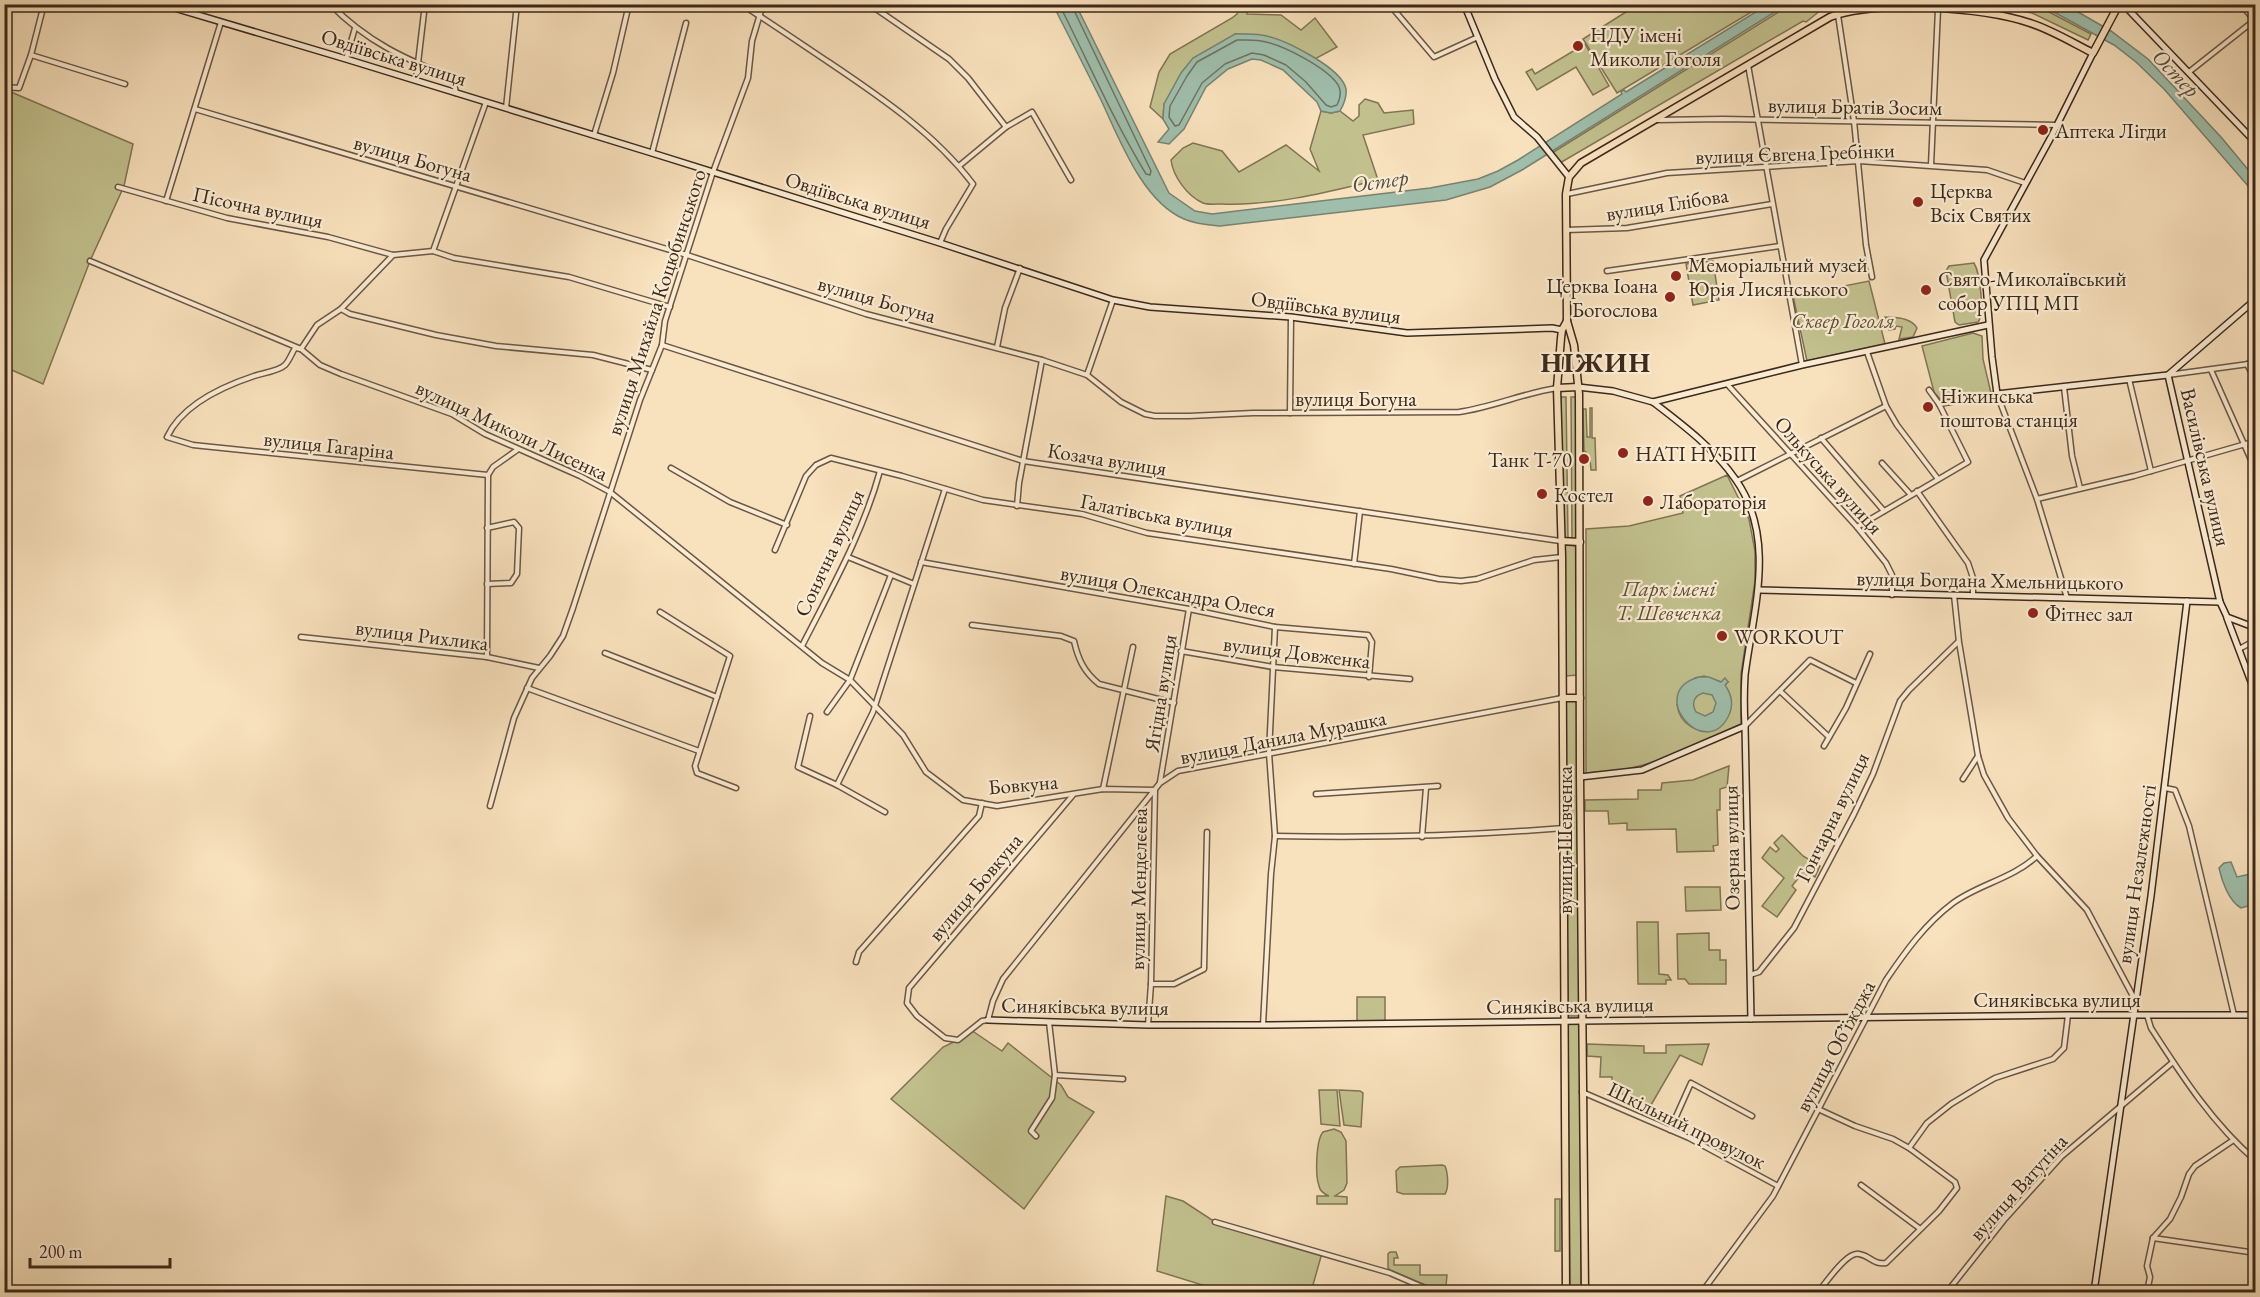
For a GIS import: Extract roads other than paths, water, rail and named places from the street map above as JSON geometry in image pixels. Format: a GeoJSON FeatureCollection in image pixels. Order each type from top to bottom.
{"type":"FeatureCollection","features":[{"type":"Feature","properties":{"kind":"main road"},"geometry":{"type":"LineString","coordinates":[[1571,330],[1562,330],[1567,321],[1566,191],[1569,177],[1581,163],[1653,120],[1838,14],[1872,7],[1938,8],[2024,21],[2093,53],[2119,4]]}},
{"type":"Feature","properties":{"kind":"main road","name":"вулиця Шевченка"},"geometry":{"type":"LineString","coordinates":[[1567,321],[1571,330],[1578,387],[1585,1293]]}},
{"type":"Feature","properties":{"kind":"main road","name":"вулиця Шевченка"},"geometry":{"type":"LineString","coordinates":[[1562,330],[1557,388],[1562,557],[1566,1293]]}},
{"type":"Feature","properties":{"kind":"main road"},"geometry":{"type":"LineString","coordinates":[[1557,388],[1578,387]]}},
{"type":"Feature","properties":{"kind":"main road"},"geometry":{"type":"LineString","coordinates":[[1561,542],[1580,542]]}},
{"type":"Feature","properties":{"kind":"main road"},"geometry":{"type":"LineString","coordinates":[[1562,698],[1580,698]]}},
{"type":"Feature","properties":{"kind":"street"},"geometry":{"type":"LineString","coordinates":[[4,87],[19,88],[31,55],[44,4]]}},
{"type":"Feature","properties":{"kind":"street","name":"Овдіївська вулиця"},"geometry":{"type":"LineString","coordinates":[[161,4],[652,153],[1020,268],[1113,300],[1150,307],[1292,317],[1407,333],[1552,328],[1562,330]]}},
{"type":"Feature","properties":{"kind":"street"},"geometry":{"type":"LineString","coordinates":[[330,4],[355,27],[386,49],[453,78],[456,93]]}},
{"type":"Feature","properties":{"kind":"street"},"geometry":{"type":"LineString","coordinates":[[416,80],[425,4]]}},
{"type":"Feature","properties":{"kind":"street"},"geometry":{"type":"LineString","coordinates":[[506,108],[517,4]]}},
{"type":"Feature","properties":{"kind":"street"},"geometry":{"type":"LineString","coordinates":[[594,135],[613,73],[629,4]]}},
{"type":"Feature","properties":{"kind":"street"},"geometry":{"type":"LineString","coordinates":[[741,4],[879,96],[932,139],[959,166],[973,184],[940,243]]}},
{"type":"Feature","properties":{"kind":"street","name":"вулиця Михайла Коцюбинського"},"geometry":{"type":"LineString","coordinates":[[490,806],[514,718],[527,688],[563,636],[610,492],[662,345],[665,321],[713,172],[748,78],[752,41],[763,4]]}},
{"type":"Feature","properties":{"kind":"street"},"geometry":{"type":"LineString","coordinates":[[869,4],[961,70],[1006,127]]}},
{"type":"Feature","properties":{"kind":"street"},"geometry":{"type":"LineString","coordinates":[[1389,4],[1434,57],[1479,37]]}},
{"type":"Feature","properties":{"kind":"street"},"geometry":{"type":"LineString","coordinates":[[1464,4],[1495,79],[1514,117],[1537,137],[1569,177]]}},
{"type":"Feature","properties":{"kind":"street"},"geometry":{"type":"LineString","coordinates":[[1836,4],[1854,121],[1866,245],[1872,278]]}},
{"type":"Feature","properties":{"kind":"street"},"geometry":{"type":"LineString","coordinates":[[2124,4],[2256,142]]}},
{"type":"Feature","properties":{"kind":"street"},"geometry":{"type":"LineString","coordinates":[[2189,72],[2255,19],[2241,4]]}},
{"type":"Feature","properties":{"kind":"street"},"geometry":{"type":"LineString","coordinates":[[1931,165],[1938,8]]}},
{"type":"Feature","properties":{"kind":"street"},"geometry":{"type":"LineString","coordinates":[[166,201],[221,22]]}},
{"type":"Feature","properties":{"kind":"street"},"geometry":{"type":"LineString","coordinates":[[652,153],[686,23]]}},
{"type":"Feature","properties":{"kind":"street"},"geometry":{"type":"LineString","coordinates":[[346,59],[355,27]]}},
{"type":"Feature","properties":{"kind":"street"},"geometry":{"type":"LineString","coordinates":[[2067,598],[2037,499],[1997,394],[1983,268],[1985,256],[2057,125],[2093,53]]}},
{"type":"Feature","properties":{"kind":"street"},"geometry":{"type":"LineString","coordinates":[[31,55],[125,84]]}},
{"type":"Feature","properties":{"kind":"street"},"geometry":{"type":"LineString","coordinates":[[1748,65],[1802,365]]}},
{"type":"Feature","properties":{"kind":"street"},"geometry":{"type":"LineString","coordinates":[[433,251],[486,102]]}},
{"type":"Feature","properties":{"kind":"street","name":"вулиця Богуна"},"geometry":{"type":"LineString","coordinates":[[195,110],[687,255],[866,314],[1042,360],[1087,375],[1133,409],[1155,416],[1459,412],[1482,409],[1528,393],[1557,388]]}},
{"type":"Feature","properties":{"kind":"street"},"geometry":{"type":"LineString","coordinates":[[959,166],[1006,127],[1032,112],[1071,180]]}},
{"type":"Feature","properties":{"kind":"street","name":"вулиця Братів Зосим"},"geometry":{"type":"LineString","coordinates":[[1653,120],[2057,125]]}},
{"type":"Feature","properties":{"kind":"street","name":"вулиця Євгена Гребінки"},"geometry":{"type":"LineString","coordinates":[[1566,191],[1667,173],[1859,161],[1996,171],[2025,183]]}},
{"type":"Feature","properties":{"kind":"street","name":"Пісочна вулиця"},"geometry":{"type":"LineString","coordinates":[[118,187],[228,218],[328,237],[393,255]]}},
{"type":"Feature","properties":{"kind":"street","name":"вулиця Глібова"},"geometry":{"type":"LineString","coordinates":[[1566,230],[1627,228],[1772,204]]}},
{"type":"Feature","properties":{"kind":"street"},"geometry":{"type":"LineString","coordinates":[[1607,271],[1780,246]]}},
{"type":"Feature","properties":{"kind":"street"},"geometry":{"type":"LineString","coordinates":[[301,349],[317,325],[341,309],[393,255],[433,251],[454,258],[569,277],[670,307]]}},
{"type":"Feature","properties":{"kind":"street","name":"вулиця Миколи Лисенка"},"geometry":{"type":"LineString","coordinates":[[90,261],[301,349],[320,365],[340,374],[452,414],[485,434],[580,476],[610,492],[822,663],[850,680],[875,705]]}},
{"type":"Feature","properties":{"kind":"street"},"geometry":{"type":"LineString","coordinates":[[997,347],[1005,308],[1020,268]]}},
{"type":"Feature","properties":{"kind":"street"},"geometry":{"type":"LineString","coordinates":[[2168,375],[2256,299]]}},
{"type":"Feature","properties":{"kind":"street"},"geometry":{"type":"LineString","coordinates":[[1087,375],[1113,300]]}},
{"type":"Feature","properties":{"kind":"street"},"geometry":{"type":"LineString","coordinates":[[341,309],[350,314],[436,336],[496,346],[593,355],[652,370]]}},
{"type":"Feature","properties":{"kind":"street"},"geometry":{"type":"LineString","coordinates":[[1290,414],[1292,317]]}},
{"type":"Feature","properties":{"kind":"street"},"geometry":{"type":"LineString","coordinates":[[1578,387],[1613,391],[1653,402],[1802,365],[1988,325]]}},
{"type":"Feature","properties":{"kind":"street","name":"Козача вулиця"},"geometry":{"type":"LineString","coordinates":[[662,345],[1023,461],[1561,542]]}},
{"type":"Feature","properties":{"kind":"street","name":"вулиця Гагаріна"},"geometry":{"type":"LineString","coordinates":[[301,349],[295,348],[284,366],[242,380],[200,402],[185,412],[172,426],[167,438],[193,445],[488,475]]}},
{"type":"Feature","properties":{"kind":"street"},"geometry":{"type":"LineString","coordinates":[[1867,352],[1886,406],[1901,432],[1938,479]]}},
{"type":"Feature","properties":{"kind":"street"},"geometry":{"type":"LineString","coordinates":[[1017,506],[1042,360]]}},
{"type":"Feature","properties":{"kind":"street"},"geometry":{"type":"LineString","coordinates":[[1939,404],[1997,394],[2256,363]]}},
{"type":"Feature","properties":{"kind":"street"},"geometry":{"type":"LineString","coordinates":[[2247,364],[2256,381]]}},
{"type":"Feature","properties":{"kind":"street"},"geometry":{"type":"LineString","coordinates":[[2211,370],[2256,471]]}},
{"type":"Feature","properties":{"kind":"street","name":"Василівська вулиця"},"geometry":{"type":"LineString","coordinates":[[2168,375],[2220,602],[2227,617]]}},
{"type":"Feature","properties":{"kind":"street"},"geometry":{"type":"LineString","coordinates":[[2129,379],[2151,471]]}},
{"type":"Feature","properties":{"kind":"street","name":"Олькуська вулиця"},"geometry":{"type":"LineString","coordinates":[[1727,383],[1857,527],[1890,568],[1892,594]]}},
{"type":"Feature","properties":{"kind":"street"},"geometry":{"type":"LineString","coordinates":[[2064,387],[2072,456],[2080,488]]}},
{"type":"Feature","properties":{"kind":"street"},"geometry":{"type":"LineString","coordinates":[[1857,527],[1968,462],[1939,404],[1929,390]]}},
{"type":"Feature","properties":{"kind":"street","name":"Озерна вулиця"},"geometry":{"type":"LineString","coordinates":[[1653,402],[1701,439],[1737,481],[1756,526],[1759,591],[1745,676],[1751,1019]]}},
{"type":"Feature","properties":{"kind":"street"},"geometry":{"type":"LineString","coordinates":[[1737,481],[1886,406]]}},
{"type":"Feature","properties":{"kind":"street"},"geometry":{"type":"LineString","coordinates":[[1821,438],[1884,511]]}},
{"type":"Feature","properties":{"kind":"street"},"geometry":{"type":"LineString","coordinates":[[2037,499],[2189,461],[2256,441]]}},
{"type":"Feature","properties":{"kind":"street"},"geometry":{"type":"LineString","coordinates":[[487,657],[488,475],[493,467],[518,449]]}},
{"type":"Feature","properties":{"kind":"street","name":"Галатівська вулиця"},"geometry":{"type":"LineString","coordinates":[[775,550],[806,476],[823,460],[831,458],[983,500],[1082,514],[1147,533],[1439,579],[1461,581],[1483,577],[1533,560],[1562,557]]}},
{"type":"Feature","properties":{"kind":"street"},"geometry":{"type":"LineString","coordinates":[[1882,463],[1911,495]]}},
{"type":"Feature","properties":{"kind":"street"},"geometry":{"type":"LineString","coordinates":[[670,468],[730,502],[787,525]]}},
{"type":"Feature","properties":{"kind":"street","name":"Сонячна вулиця"},"geometry":{"type":"LineString","coordinates":[[802,646],[848,557],[871,505],[880,471]]}},
{"type":"Feature","properties":{"kind":"street"},"geometry":{"type":"LineString","coordinates":[[837,785],[875,705],[945,489]]}},
{"type":"Feature","properties":{"kind":"street"},"geometry":{"type":"LineString","coordinates":[[1917,491],[1968,563],[1973,578],[1973,596]]}},
{"type":"Feature","properties":{"kind":"street"},"geometry":{"type":"LineString","coordinates":[[1354,564],[1360,512]]}},
{"type":"Feature","properties":{"kind":"street"},"geometry":{"type":"LineString","coordinates":[[487,528],[514,522],[519,528],[517,574],[511,583],[487,584]]}},
{"type":"Feature","properties":{"kind":"street"},"geometry":{"type":"LineString","coordinates":[[848,557],[914,584]]}},
{"type":"Feature","properties":{"kind":"street","name":"вулиця Олександра Олеся"},"geometry":{"type":"LineString","coordinates":[[921,562],[1189,609],[1275,627],[1368,635],[1372,642],[1370,677]]}},
{"type":"Feature","properties":{"kind":"street"},"geometry":{"type":"LineString","coordinates":[[826,712],[850,680],[891,575]]}},
{"type":"Feature","properties":{"kind":"street","name":"вулиця Богдана Хмельницького"},"geometry":{"type":"LineString","coordinates":[[1759,591],[2220,602]]}},
{"type":"Feature","properties":{"kind":"street"},"geometry":{"type":"LineString","coordinates":[[1954,595],[1959,642],[1978,756],[1984,775],[1995,797],[2037,856],[2087,910],[2136,1001]]}},
{"type":"Feature","properties":{"kind":"street","name":"вулиця Незалежності"},"geometry":{"type":"LineString","coordinates":[[2094,1293],[2136,1001],[2187,601]]}},
{"type":"Feature","properties":{"kind":"street","name":"Ягідна вулиця"},"geometry":{"type":"LineString","coordinates":[[1160,783],[1189,609]]}},
{"type":"Feature","properties":{"kind":"street"},"geometry":{"type":"LineString","coordinates":[[660,612],[730,656],[695,766],[698,773],[736,788]]}},
{"type":"Feature","properties":{"kind":"street"},"geometry":{"type":"LineString","coordinates":[[2227,617],[2256,628]]}},
{"type":"Feature","properties":{"kind":"street"},"geometry":{"type":"LineString","coordinates":[[2227,617],[2256,695]]}},
{"type":"Feature","properties":{"kind":"street"},"geometry":{"type":"LineString","coordinates":[[972,625],[1061,636],[1074,641],[1078,658],[1089,676],[1099,684],[1174,703]]}},
{"type":"Feature","properties":{"kind":"street"},"geometry":{"type":"LineString","coordinates":[[1263,1025],[1270,874],[1275,836],[1269,753],[1275,627]]}},
{"type":"Feature","properties":{"kind":"street","name":"вулиця Рихлика"},"geometry":{"type":"LineString","coordinates":[[301,637],[487,657],[539,668]]}},
{"type":"Feature","properties":{"kind":"street"},"geometry":{"type":"LineString","coordinates":[[2238,649],[2256,640]]}},
{"type":"Feature","properties":{"kind":"street","name":"Гончарна вулиця"},"geometry":{"type":"LineString","coordinates":[[1750,975],[1759,972],[1798,920],[1863,797],[1904,695],[1959,642]]}},
{"type":"Feature","properties":{"kind":"street"},"geometry":{"type":"LineString","coordinates":[[1103,789],[1133,646]]}},
{"type":"Feature","properties":{"kind":"street","name":"вулиця Довженка"},"geometry":{"type":"LineString","coordinates":[[1181,651],[1273,667],[1410,679]]}},
{"type":"Feature","properties":{"kind":"street"},"geometry":{"type":"LineString","coordinates":[[605,653],[717,697]]}},
{"type":"Feature","properties":{"kind":"street"},"geometry":{"type":"LineString","coordinates":[[1824,746],[1846,708],[1870,654]]}},
{"type":"Feature","properties":{"kind":"street"},"geometry":{"type":"LineString","coordinates":[[1580,777],[1642,770],[1745,726],[1810,660],[1856,683]]}},
{"type":"Feature","properties":{"kind":"street"},"geometry":{"type":"LineString","coordinates":[[527,688],[699,751]]}},
{"type":"Feature","properties":{"kind":"street"},"geometry":{"type":"LineString","coordinates":[[1780,692],[1829,737]]}},
{"type":"Feature","properties":{"kind":"street","name":"вулиця Данила Мурашка"},"geometry":{"type":"LineString","coordinates":[[988,1020],[993,1001],[1003,979],[1160,783],[1178,771],[1562,698]]}},
{"type":"Feature","properties":{"kind":"street","name":"Бовкуна"},"geometry":{"type":"LineString","coordinates":[[875,705],[903,735],[926,772],[963,800],[997,806],[1103,789],[1155,790]]}},
{"type":"Feature","properties":{"kind":"street"},"geometry":{"type":"LineString","coordinates":[[810,717],[798,767],[837,785],[885,812]]}},
{"type":"Feature","properties":{"kind":"street"},"geometry":{"type":"LineString","coordinates":[[1964,779],[1978,756]]}},
{"type":"Feature","properties":{"kind":"street"},"geometry":{"type":"LineString","coordinates":[[1317,794],[1438,786]]}},
{"type":"Feature","properties":{"kind":"street"},"geometry":{"type":"LineString","coordinates":[[1422,837],[1426,788]]}},
{"type":"Feature","properties":{"kind":"street"},"geometry":{"type":"LineString","coordinates":[[2164,788],[2175,790],[2189,826],[2234,1015]]}},
{"type":"Feature","properties":{"kind":"street","name":"вулиця Менделєєва"},"geometry":{"type":"LineString","coordinates":[[1148,1025],[1155,790]]}},
{"type":"Feature","properties":{"kind":"street","name":"вулиця Бовкуна"},"geometry":{"type":"LineString","coordinates":[[907,1003],[909,988],[1073,794]]}},
{"type":"Feature","properties":{"kind":"street"},"geometry":{"type":"LineString","coordinates":[[856,962],[859,952],[979,816],[982,804]]}},
{"type":"Feature","properties":{"kind":"street"},"geometry":{"type":"LineString","coordinates":[[1275,836],[1422,837],[1564,828]]}},
{"type":"Feature","properties":{"kind":"street"},"geometry":{"type":"LineString","coordinates":[[1151,984],[1174,984],[1204,969],[1207,832]]}},
{"type":"Feature","properties":{"kind":"street","name":"вулиця Обʼїжджа"},"geometry":{"type":"LineString","coordinates":[[1702,1293],[1760,1216],[1886,980],[1920,933],[1953,903],[2011,875],[2027,866],[2037,856]]}},
{"type":"Feature","properties":{"kind":"street","name":"Синяківська вулиця"},"geometry":{"type":"LineString","coordinates":[[907,1003],[917,1016],[945,1038],[958,1040],[982,1021],[988,1020],[1148,1025],[1263,1025],[2068,1015],[2256,1015]]}},
{"type":"Feature","properties":{"kind":"street"},"geometry":{"type":"LineString","coordinates":[[1909,1148],[1928,1124],[1970,1093],[1995,1078],[2052,1059],[2064,1048],[2068,1015]]}},
{"type":"Feature","properties":{"kind":"street"},"geometry":{"type":"LineString","coordinates":[[2147,1015],[2151,1028],[2204,1106],[2232,1141],[2256,1161]]}},
{"type":"Feature","properties":{"kind":"street"},"geometry":{"type":"LineString","coordinates":[[1036,1136],[1031,1131],[1052,1098],[1055,1076],[1049,1021]]}},
{"type":"Feature","properties":{"kind":"street","name":"вулиця Ватутіна"},"geometry":{"type":"LineString","coordinates":[[1947,1293],[2038,1181],[2062,1156],[2173,1062]]}},
{"type":"Feature","properties":{"kind":"street"},"geometry":{"type":"LineString","coordinates":[[1055,1076],[1123,1079]]}},
{"type":"Feature","properties":{"kind":"street"},"geometry":{"type":"LineString","coordinates":[[1670,1130],[1691,1083],[1752,1116]]}},
{"type":"Feature","properties":{"kind":"street","name":"Шкільний провулок"},"geometry":{"type":"LineString","coordinates":[[1582,1092],[1689,1138],[1778,1186]]}},
{"type":"Feature","properties":{"kind":"street"},"geometry":{"type":"LineString","coordinates":[[1818,1109],[1855,1126],[1893,1139],[1909,1148],[1957,1185],[1939,1210],[1886,1263],[1874,1263],[1863,1255],[1852,1255],[1818,1293]]}},
{"type":"Feature","properties":{"kind":"street"},"geometry":{"type":"LineString","coordinates":[[2183,1293],[2147,1290],[2150,1277],[2147,1266],[2153,1238],[2170,1219],[2189,1174],[2195,1166],[2232,1141]]}},
{"type":"Feature","properties":{"kind":"street"},"geometry":{"type":"LineString","coordinates":[[1861,1185],[1919,1228]]}},
{"type":"Feature","properties":{"kind":"street"},"geometry":{"type":"LineString","coordinates":[[1215,1222],[1390,1273],[1434,1293]]}},
{"type":"Feature","properties":{"kind":"street"},"geometry":{"type":"LineString","coordinates":[[2153,1238],[2256,1253]]}},
{"type":"Feature","properties":{"kind":"water","name":"Остер"},"geometry":{"type":"Polygon","coordinates":[[[1053,5],[1076,5],[1169,193],[1195,211],[1212,214],[1430,188],[1478,179],[1518,160],[1622,94],[1624,90],[1626,92],[1767,5],[1786,5],[1522,170],[1490,187],[1446,200],[1220,226],[1184,219],[1169,210],[1144,183],[1124,150],[1053,5]]]}},
{"type":"Feature","properties":{"kind":"water","name":"Остер"},"geometry":{"type":"Polygon","coordinates":[[[2041,5],[2066,5],[2111,31],[2148,59],[2221,137],[2255,178],[2255,194],[2164,89],[2136,62],[2114,45],[2041,5]]]}},
{"type":"Feature","properties":{"kind":"water"},"geometry":{"type":"Polygon","coordinates":[[[1235,34],[1259,34],[1276,39],[1300,49],[1325,64],[1342,81],[1346,89],[1345,100],[1340,111],[1331,113],[1321,111],[1317,102],[1283,70],[1261,60],[1252,59],[1228,69],[1206,87],[1184,129],[1169,144],[1158,142],[1169,129],[1163,119],[1164,104],[1181,73],[1193,58],[1235,34]]]}},
{"type":"Feature","properties":{"kind":"water"},"geometry":{"type":"Polygon","coordinates":[[[1699,677],[1709,677],[1721,682],[1725,678],[1728,682],[1725,685],[1732,705],[1728,717],[1718,729],[1706,732],[1694,728],[1684,720],[1678,708],[1677,696],[1684,685],[1699,677]],[[1703,693],[1696,698],[1694,706],[1696,712],[1705,716],[1713,712],[1716,703],[1712,695],[1703,693]]]}},
{"type":"Feature","properties":{"kind":"water"},"geometry":{"type":"Polygon","coordinates":[[[2231,862],[2237,877],[2255,873],[2255,904],[2241,908],[2230,896],[2219,868],[2224,863],[2231,862]]]}},
{"type":"Feature","properties":{"kind":"place","name":"НДУ імені Миколи Гоголя"},"geometry":{"type":"Point","coordinates":[1578,46]}},
{"type":"Feature","properties":{"kind":"place","name":"Аптека Лігди"},"geometry":{"type":"Point","coordinates":[2043,130]}},
{"type":"Feature","properties":{"kind":"place","name":"Церква Всіх Святих"},"geometry":{"type":"Point","coordinates":[1918,202]}},
{"type":"Feature","properties":{"kind":"place","name":"Меморіальний музей Юрія Лисянського"},"geometry":{"type":"Point","coordinates":[1676,276]}},
{"type":"Feature","properties":{"kind":"place","name":"Свято-Миколаївський собор УПЦ МП"},"geometry":{"type":"Point","coordinates":[1926,290]}},
{"type":"Feature","properties":{"kind":"place","name":"Церква Іоана Богослова"},"geometry":{"type":"Point","coordinates":[1670,297]}},
{"type":"Feature","properties":{"kind":"place","name":"Ніжинська поштова станція"},"geometry":{"type":"Point","coordinates":[1928,407]}},
{"type":"Feature","properties":{"kind":"place","name":"НАТІ НУБІП"},"geometry":{"type":"Point","coordinates":[1623,453]}},
{"type":"Feature","properties":{"kind":"place","name":"Танк Т-70"},"geometry":{"type":"Point","coordinates":[1584,459]}},
{"type":"Feature","properties":{"kind":"place","name":"Костел"},"geometry":{"type":"Point","coordinates":[1542,494]}},
{"type":"Feature","properties":{"kind":"place","name":"Лабораторія"},"geometry":{"type":"Point","coordinates":[1648,501]}},
{"type":"Feature","properties":{"kind":"place","name":"Фітнес зал"},"geometry":{"type":"Point","coordinates":[2033,613]}},
{"type":"Feature","properties":{"kind":"place","name":"WORKOUT"},"geometry":{"type":"Point","coordinates":[1722,636]}},
{"type":"Feature","properties":{"kind":"district","name":"НІЖИН"},"geometry":{"type":"Point","coordinates":[1596,362]}},
{"type":"Feature","properties":{"kind":"park label","name":"Сквер Гоголя"},"geometry":{"type":"Point","coordinates":[1843,320]}},
{"type":"Feature","properties":{"kind":"park label","name":"Парк імені Т. Шевченка"},"geometry":{"type":"Point","coordinates":[1669,600]}}]}
